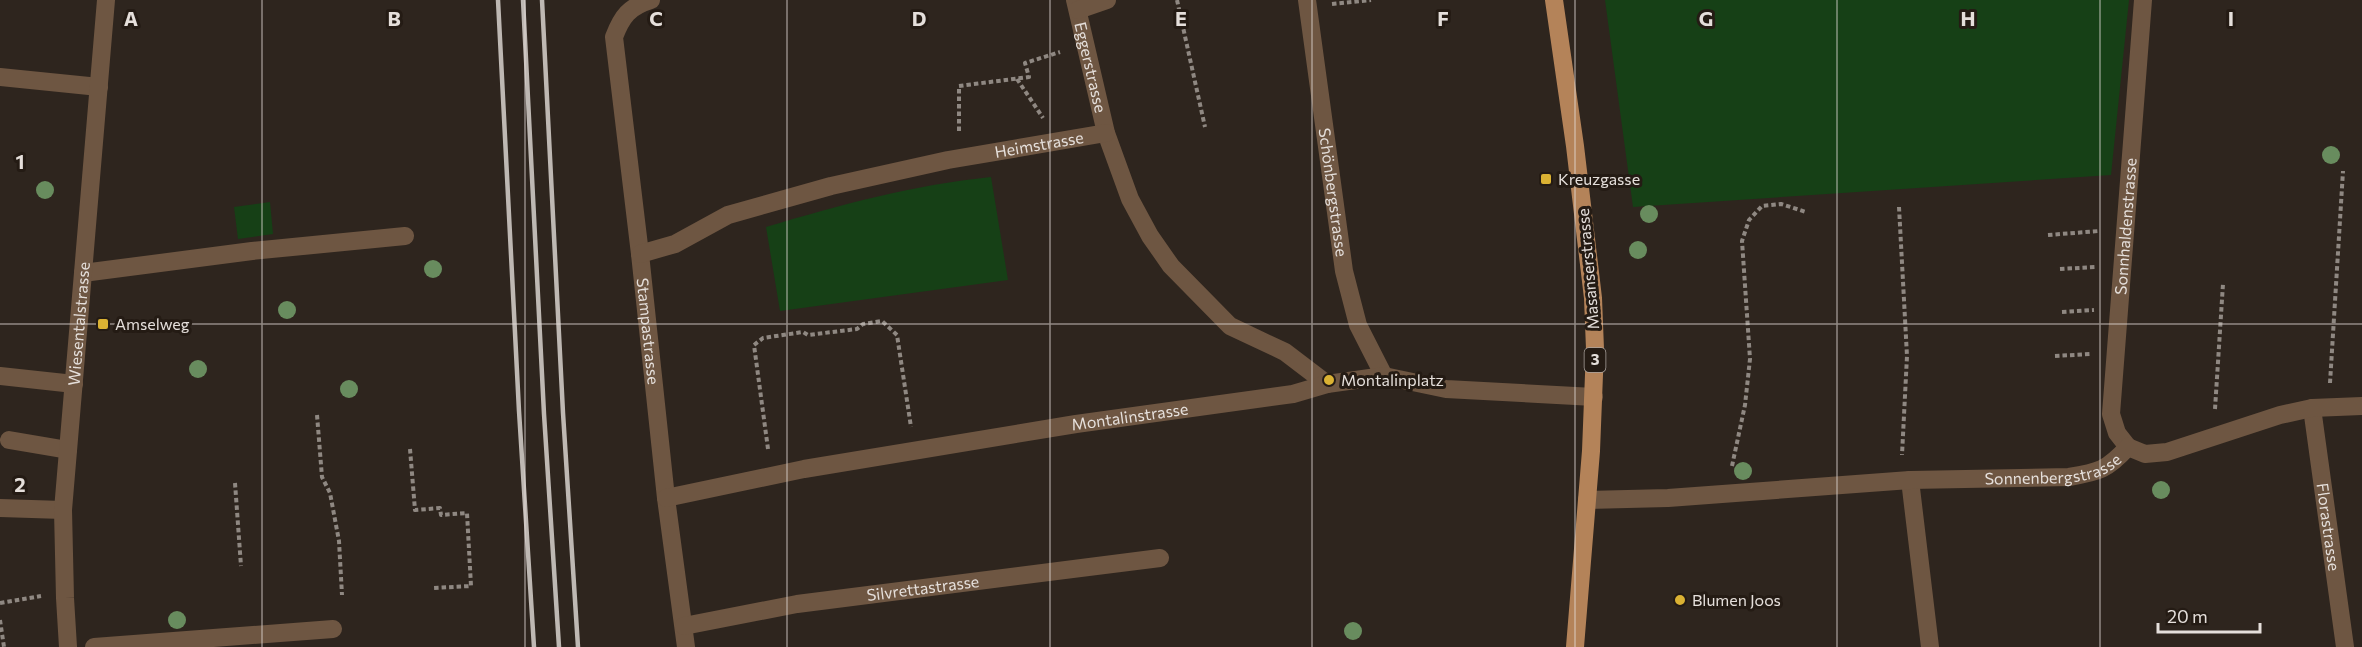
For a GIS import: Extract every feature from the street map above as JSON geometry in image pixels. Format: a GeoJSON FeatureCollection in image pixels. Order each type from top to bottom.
{"type":"FeatureCollection","features":[{"type":"Feature","properties":{"kind":"main road","name":"Masanserstrasse"},"geometry":{"type":"LineString","coordinates":[[1554,0],[1575,146],[1593,298],[1595,348],[1594,397],[1575,647]]}},
{"type":"Feature","properties":{"kind":"street","name":"Wiesentalstrasse"},"geometry":{"type":"LineString","coordinates":[[68,647],[63,510],[106,0]]}},
{"type":"Feature","properties":{"kind":"street","name":"Stampastrasse"},"geometry":{"type":"LineString","coordinates":[[651,0],[638,4],[622,18],[614,37],[666,498],[686,647]]}},
{"type":"Feature","properties":{"kind":"street"},"geometry":{"type":"LineString","coordinates":[[1077,5],[1107,0]]}},
{"type":"Feature","properties":{"kind":"street","name":"Sonnhaldenstrasse"},"geometry":{"type":"LineString","coordinates":[[2128,447],[2116,433],[2111,414],[2142,0]]}},
{"type":"Feature","properties":{"kind":"street","name":"Schönbergstrasse"},"geometry":{"type":"LineString","coordinates":[[1307,3],[1344,271],[1358,325],[1384,376]]}},
{"type":"Feature","properties":{"kind":"street","name":"Eggerstrasse"},"geometry":{"type":"LineString","coordinates":[[1077,5],[1106,133]]}},
{"type":"Feature","properties":{"kind":"street"},"geometry":{"type":"LineString","coordinates":[[0,77],[99,87]]}},
{"type":"Feature","properties":{"kind":"street","name":"Heimstrasse"},"geometry":{"type":"LineString","coordinates":[[640,254],[675,244],[728,215],[831,186],[957,159],[1106,133],[1130,199],[1150,236],[1171,266],[1230,326],[1285,352],[1327,384]]}},
{"type":"Feature","properties":{"kind":"street"},"geometry":{"type":"LineString","coordinates":[[83,273],[252,251],[405,236]]}},
{"type":"Feature","properties":{"kind":"street"},"geometry":{"type":"LineString","coordinates":[[0,376],[74,384]]}},
{"type":"Feature","properties":{"kind":"street","name":"Montalinstrasse"},"geometry":{"type":"LineString","coordinates":[[666,498],[771,476],[914,451],[1076,424],[1293,394],[1327,384],[1384,376],[1446,389],[1594,397]]}},
{"type":"Feature","properties":{"kind":"street","name":"Sonnenbergstrasse"},"geometry":{"type":"LineString","coordinates":[[1587,500],[1668,498],[1905,480],[2069,477],[2094,473],[2112,464],[2128,447],[2145,454],[2168,452],[2280,416],[2321,408],[2362,406]]}},
{"type":"Feature","properties":{"kind":"street","name":"Florastrasse"},"geometry":{"type":"LineString","coordinates":[[2321,408],[2345,647]]}},
{"type":"Feature","properties":{"kind":"street"},"geometry":{"type":"LineString","coordinates":[[9,440],[68,450]]}},
{"type":"Feature","properties":{"kind":"street"},"geometry":{"type":"LineString","coordinates":[[1905,480],[1930,647]]}},
{"type":"Feature","properties":{"kind":"street"},"geometry":{"type":"LineString","coordinates":[[0,508],[63,510]]}},
{"type":"Feature","properties":{"kind":"street","name":"Silvrettastrasse"},"geometry":{"type":"LineString","coordinates":[[684,626],[797,604],[1160,558]]}},
{"type":"Feature","properties":{"kind":"street"},"geometry":{"type":"LineString","coordinates":[[94,647],[333,629]]}},
{"type":"Feature","properties":{"kind":"path"},"geometry":{"type":"LineString","coordinates":[[1177,0],[1205,127]]}},
{"type":"Feature","properties":{"kind":"path"},"geometry":{"type":"LineString","coordinates":[[1307,3],[1371,0]]}},
{"type":"Feature","properties":{"kind":"path"},"geometry":{"type":"LineString","coordinates":[[957,159],[960,117],[959,86],[1029,77],[1025,63],[1061,52],[1085,40]]}},
{"type":"Feature","properties":{"kind":"path"},"geometry":{"type":"LineString","coordinates":[[1017,79],[1053,131],[1055,142]]}},
{"type":"Feature","properties":{"kind":"path"},"geometry":{"type":"LineString","coordinates":[[2321,408],[2343,171]]}},
{"type":"Feature","properties":{"kind":"path"},"geometry":{"type":"LineString","coordinates":[[1727,494],[1745,405],[1750,359],[1742,241],[1749,220],[1762,206],[1781,204],[1806,212]]}},
{"type":"Feature","properties":{"kind":"path"},"geometry":{"type":"LineString","coordinates":[[1899,207],[1907,356],[1905,480]]}},
{"type":"Feature","properties":{"kind":"path"},"geometry":{"type":"LineString","coordinates":[[2048,235],[2126,228]]}},
{"type":"Feature","properties":{"kind":"path"},"geometry":{"type":"LineString","coordinates":[[2060,269],[2123,266]]}},
{"type":"Feature","properties":{"kind":"path"},"geometry":{"type":"LineString","coordinates":[[2214,437],[2223,284]]}},
{"type":"Feature","properties":{"kind":"path"},"geometry":{"type":"LineString","coordinates":[[771,476],[754,345],[763,338],[802,332],[808,335],[857,329],[863,324],[882,321],[897,335],[914,451]]}},
{"type":"Feature","properties":{"kind":"path"},"geometry":{"type":"LineString","coordinates":[[2055,356],[2116,352]]}},
{"type":"Feature","properties":{"kind":"path"},"geometry":{"type":"LineString","coordinates":[[317,416],[322,477],[330,493],[339,541],[342,595]]}},
{"type":"Feature","properties":{"kind":"path"},"geometry":{"type":"LineString","coordinates":[[410,449],[415,510],[440,508],[441,515],[467,513],[471,586],[433,588]]}},
{"type":"Feature","properties":{"kind":"path"},"geometry":{"type":"LineString","coordinates":[[235,483],[241,566]]}},
{"type":"Feature","properties":{"kind":"path"},"geometry":{"type":"LineString","coordinates":[[0,603],[42,596]]}},
{"type":"Feature","properties":{"kind":"path"},"geometry":{"type":"LineString","coordinates":[[0,620],[4,647]]}},
{"type":"Feature","properties":{"kind":"green space"},"geometry":{"type":"Polygon","coordinates":[[[1605,0],[2129,0],[2111,175],[1633,207],[1605,0]]]}},
{"type":"Feature","properties":{"kind":"green space"},"geometry":{"type":"Polygon","coordinates":[[[991,177],[1008,280],[780,311],[766,227],[877,197],[933,185],[991,177]]]}},
{"type":"Feature","properties":{"kind":"green space"},"geometry":{"type":"Polygon","coordinates":[[[270,202],[273,234],[238,239],[234,207],[270,202]]]}},
{"type":"Feature","properties":{"kind":"railway"},"geometry":{"type":"LineString","coordinates":[[498,0],[519,411],[534,647]]}},
{"type":"Feature","properties":{"kind":"railway"},"geometry":{"type":"LineString","coordinates":[[523,0],[544,414],[559,647]]}},
{"type":"Feature","properties":{"kind":"railway"},"geometry":{"type":"LineString","coordinates":[[542,0],[563,413],[578,647]]}},
{"type":"Feature","properties":{"kind":"place","name":"Kreuzgasse"},"geometry":{"type":"Point","coordinates":[1546,179]}},
{"type":"Feature","properties":{"kind":"place","name":"Amselweg"},"geometry":{"type":"Point","coordinates":[103,324]}},
{"type":"Feature","properties":{"kind":"place","name":"Montalinplatz"},"geometry":{"type":"Point","coordinates":[1329,380]}},
{"type":"Feature","properties":{"kind":"place","name":"Blumen Joos"},"geometry":{"type":"Point","coordinates":[1680,600]}}]}
